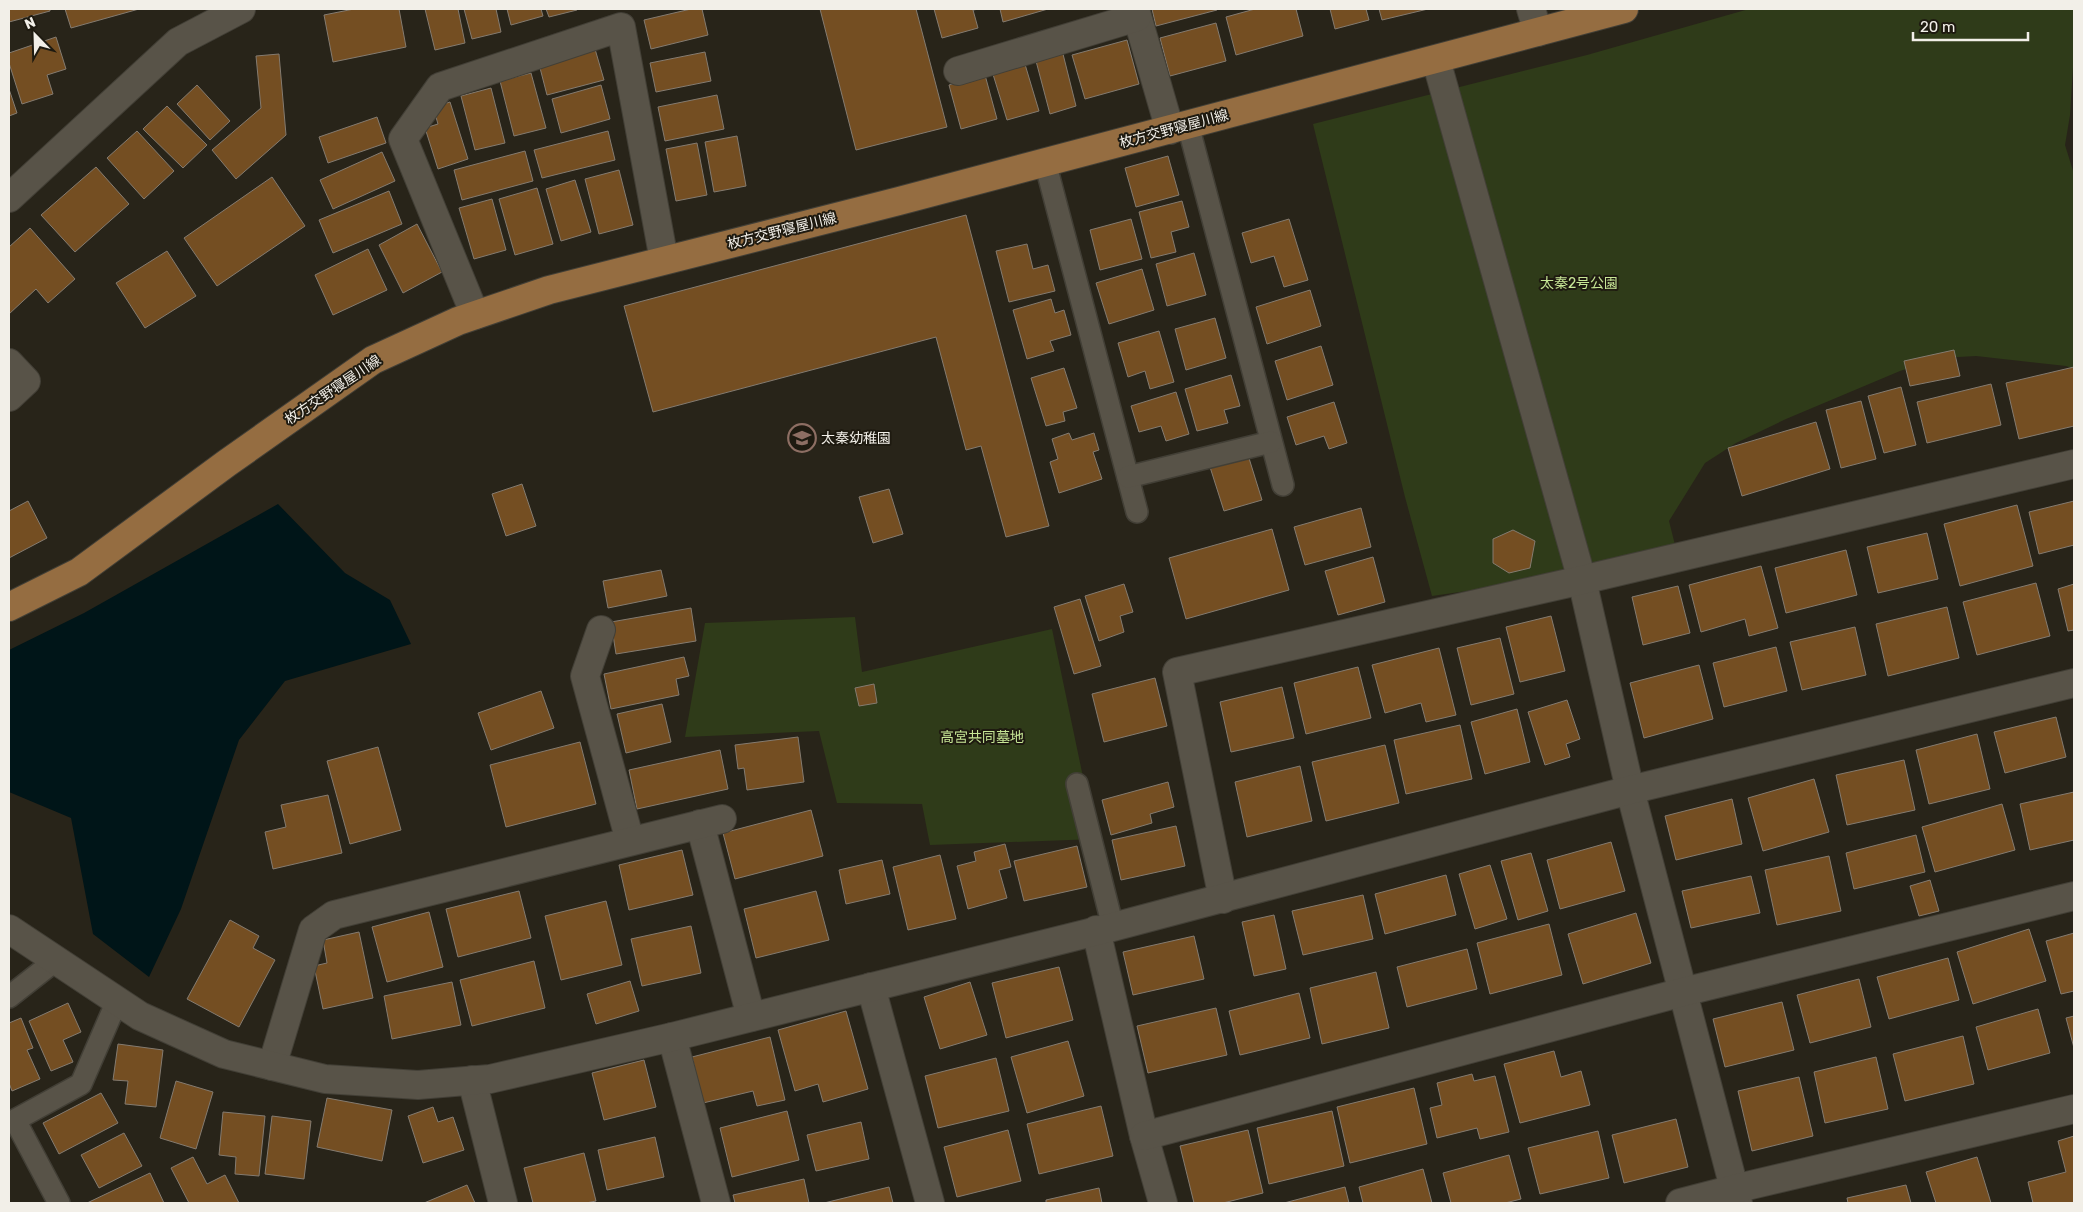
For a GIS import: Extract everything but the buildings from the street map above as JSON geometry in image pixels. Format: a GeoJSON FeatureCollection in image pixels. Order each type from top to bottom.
{"type":"FeatureCollection","features":[{"type":"Feature","properties":{"kind":"main road","name":"枚方交野寝屋川線"},"geometry":{"type":"LineString","coordinates":[[9,607],[78,572],[227,463],[374,360],[458,321],[549,290],[1436,60],[1534,20],[1624,9]]}},
{"type":"Feature","properties":{"kind":"street"},"geometry":{"type":"LineString","coordinates":[[9,198],[178,42],[241,9]]}},
{"type":"Feature","properties":{"kind":"street"},"geometry":{"type":"LineString","coordinates":[[958,71],[1136,13],[1179,127]]}},
{"type":"Feature","properties":{"kind":"street"},"geometry":{"type":"LineString","coordinates":[[475,315],[403,139],[440,87],[621,27],[664,260]]}},
{"type":"Feature","properties":{"kind":"street"},"geometry":{"type":"LineString","coordinates":[[1436,60],[1582,580],[1630,790],[1736,1196]]}},
{"type":"Feature","properties":{"kind":"street"},"geometry":{"type":"LineString","coordinates":[[9,363],[26,381],[9,398]]}},
{"type":"Feature","properties":{"kind":"street"},"geometry":{"type":"LineString","coordinates":[[1223,899],[1177,672],[1582,580],[2074,464]]}},
{"type":"Feature","properties":{"kind":"street"},"geometry":{"type":"LineString","coordinates":[[601,630],[585,676],[630,841]]}},
{"type":"Feature","properties":{"kind":"street"},"geometry":{"type":"LineString","coordinates":[[9,929],[140,1016],[224,1054],[325,1079],[418,1085],[490,1079],[672,1037],[1223,899],[1630,790],[2074,683]]}},
{"type":"Feature","properties":{"kind":"street"},"geometry":{"type":"LineString","coordinates":[[272,1066],[313,930],[334,915],[711,821],[751,1017]]}},
{"type":"Feature","properties":{"kind":"street"},"geometry":{"type":"LineString","coordinates":[[1144,1136],[1683,992],[2074,896]]}},
{"type":"Feature","properties":{"kind":"street"},"geometry":{"type":"LineString","coordinates":[[1104,929],[1144,1136],[1163,1203]]}},
{"type":"Feature","properties":{"kind":"street"},"geometry":{"type":"LineString","coordinates":[[871,987],[930,1203]]}},
{"type":"Feature","properties":{"kind":"street"},"geometry":{"type":"LineString","coordinates":[[672,1037],[716,1203]]}},
{"type":"Feature","properties":{"kind":"street"},"geometry":{"type":"LineString","coordinates":[[472,1080],[503,1203]]}},
{"type":"Feature","properties":{"kind":"street"},"geometry":{"type":"LineString","coordinates":[[1680,1203],[1736,1196],[2074,1109]]}},
{"type":"Feature","properties":{"kind":"lane"},"geometry":{"type":"LineString","coordinates":[[1179,127],[1283,485]]}},
{"type":"Feature","properties":{"kind":"lane"},"geometry":{"type":"LineString","coordinates":[[1045,162],[1137,512]]}},
{"type":"Feature","properties":{"kind":"lane"},"geometry":{"type":"LineString","coordinates":[[1128,477],[1271,442]]}},
{"type":"Feature","properties":{"kind":"lane"},"geometry":{"type":"LineString","coordinates":[[1077,784],[1104,929]]}},
{"type":"Feature","properties":{"kind":"lane"},"geometry":{"type":"LineString","coordinates":[[9,997],[56,960]]}},
{"type":"Feature","properties":{"kind":"lane"},"geometry":{"type":"LineString","coordinates":[[60,1203],[14,1120],[82,1084],[117,1001]]}},
{"type":"Feature","properties":{"kind":"green space","name":"太秦2号公園"},"geometry":{"type":"Polygon","coordinates":[[[1749,9],[2074,9],[2074,52],[2070,115],[2065,145],[2074,174],[2074,369],[2066,366],[1976,356],[1940,358],[1900,371],[1786,419],[1736,443],[1705,463],[1669,521],[1675,545],[1495,587],[1432,596],[1405,497],[1313,124],[1587,55],[1749,9]]]}},
{"type":"Feature","properties":{"kind":"green space","name":"高宮共同墓地"},"geometry":{"type":"Polygon","coordinates":[[[855,617],[862,672],[1052,629],[1096,839],[930,845],[922,804],[837,803],[819,731],[685,737],[705,623],[855,617]]]}},
{"type":"Feature","properties":{"kind":"shaded area"},"geometry":{"type":"Polygon","coordinates":[[[278,504],[345,573],[390,600],[411,644],[285,681],[239,740],[181,909],[149,977],[93,934],[71,818],[9,792],[9,650],[84,613],[278,504]]]}},
{"type":"Feature","properties":{"kind":"place","name":"太秦幼稚園"},"geometry":{"type":"Point","coordinates":[802,438]}}]}
